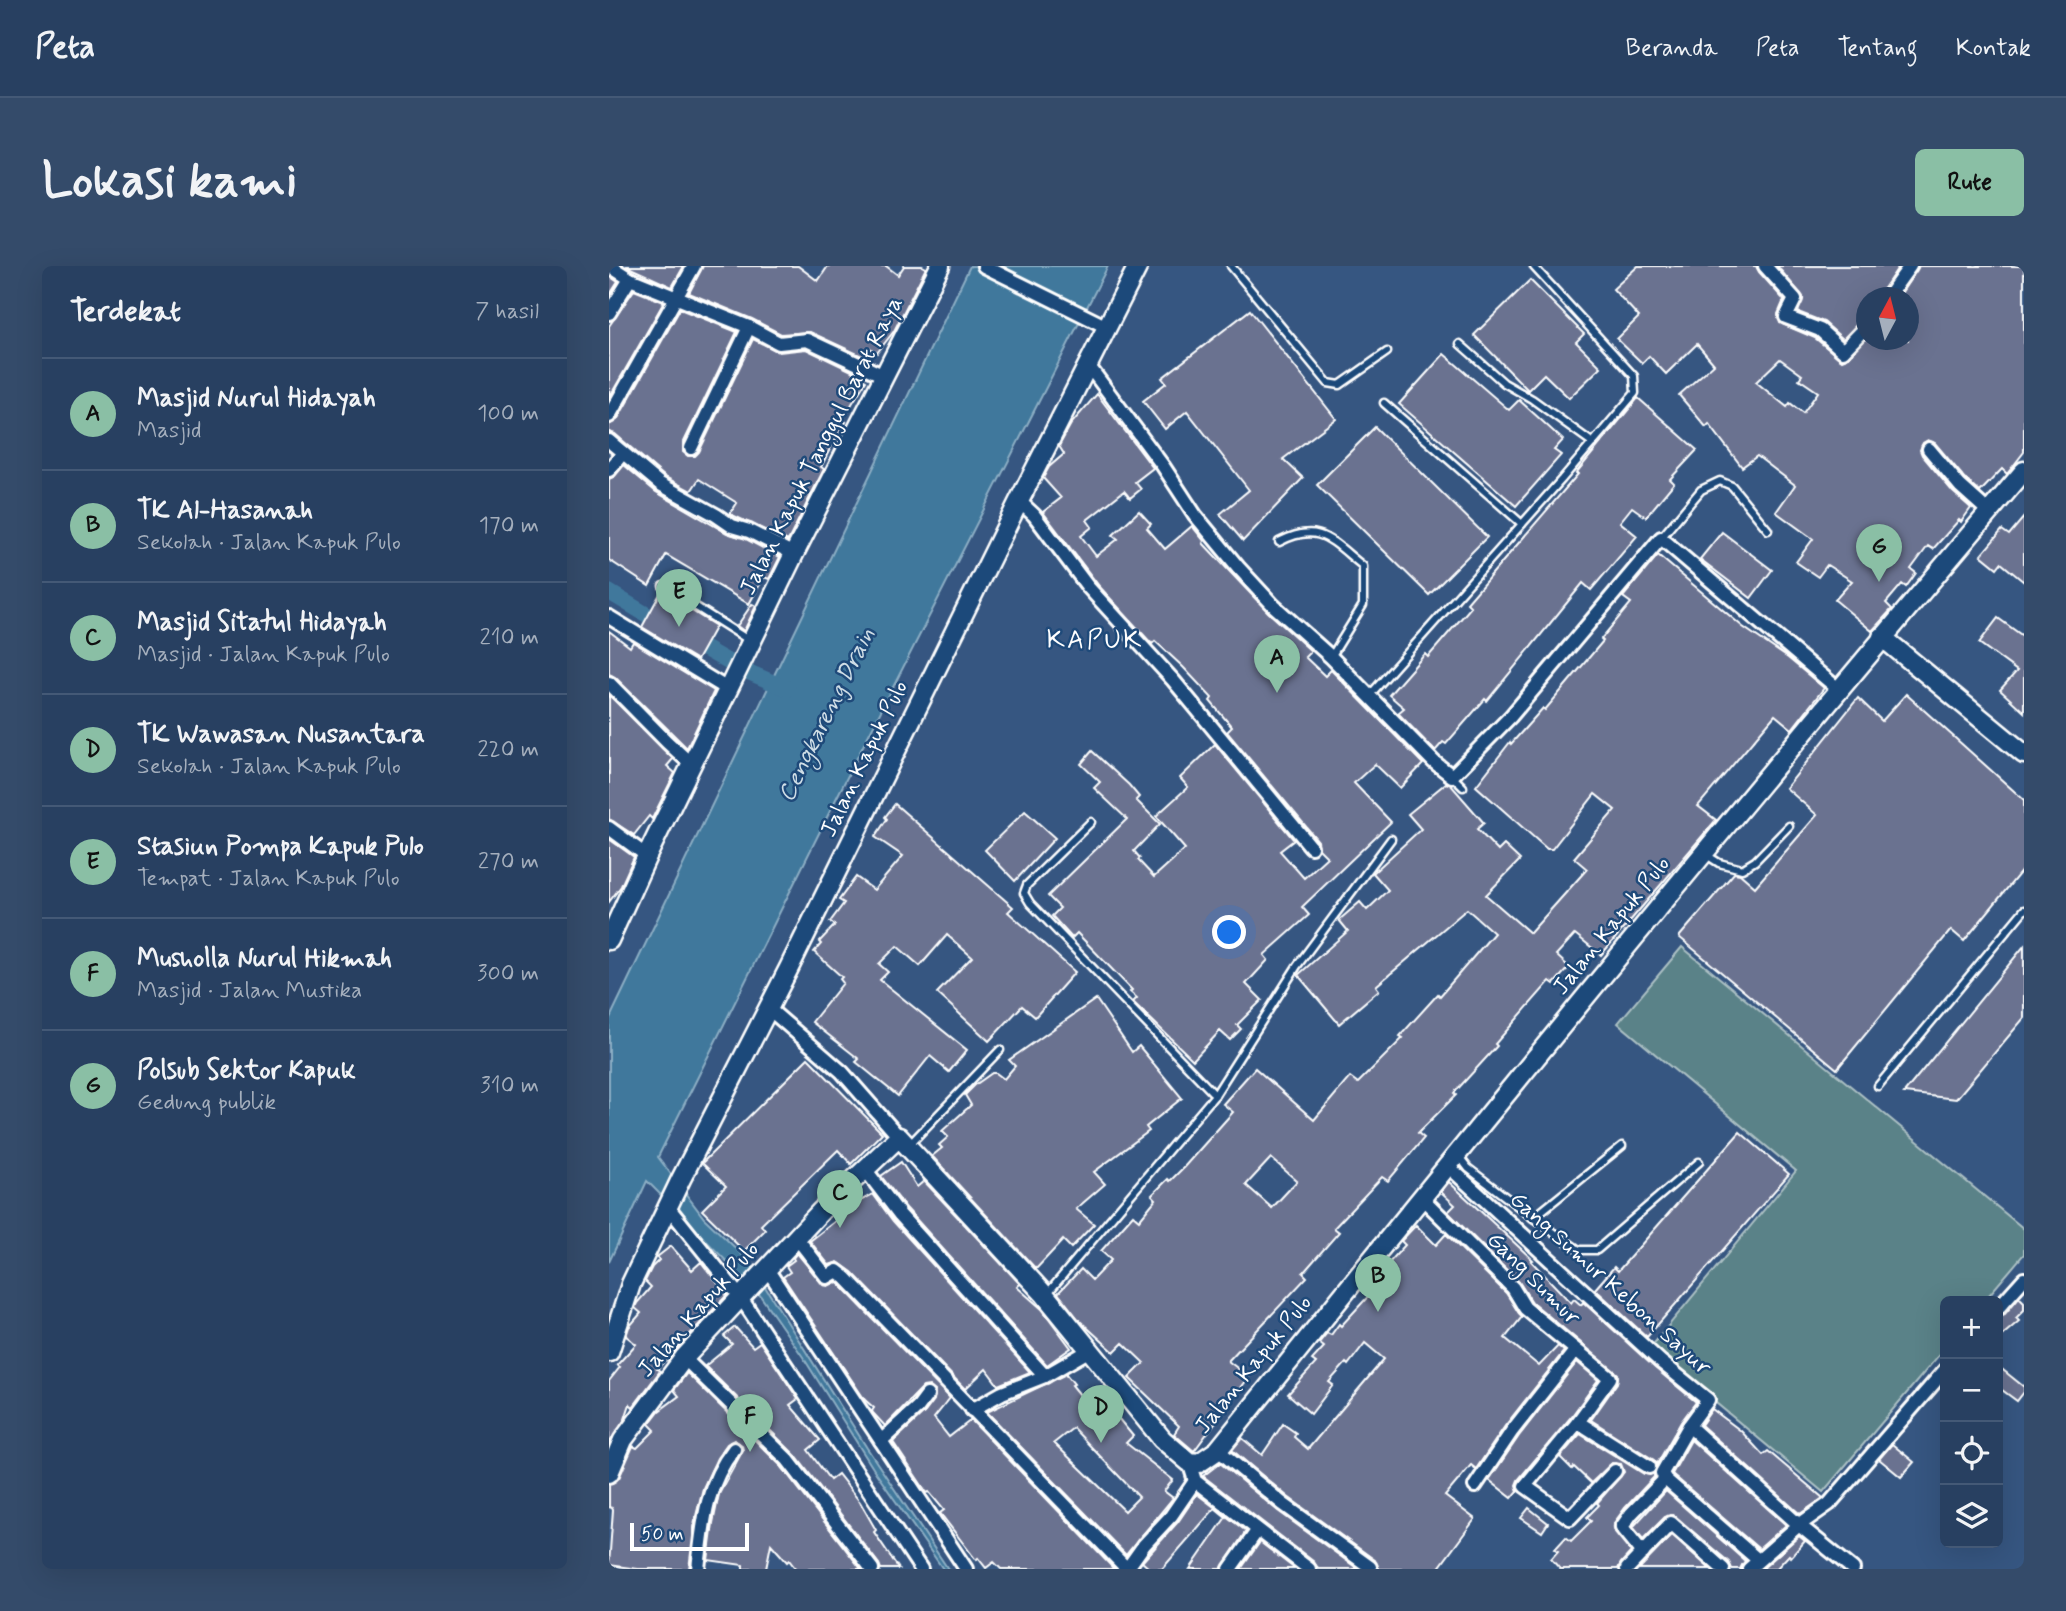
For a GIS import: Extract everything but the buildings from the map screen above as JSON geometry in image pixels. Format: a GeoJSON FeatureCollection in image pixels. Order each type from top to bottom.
{"type":"FeatureCollection","features":[{"type":"Feature","properties":{"kind":"street"},"geometry":{"type":"LineString","coordinates":[[610,266],[630,279],[749,327],[779,343],[807,340],[884,376]]}},
{"type":"Feature","properties":{"kind":"street"},"geometry":{"type":"LineString","coordinates":[[609,416],[694,266]]}},
{"type":"Feature","properties":{"kind":"street","name":"Jalan Kapuk Tanggul Barat Raya"},"geometry":{"type":"LineString","coordinates":[[750,645],[940,266]]}},
{"type":"Feature","properties":{"kind":"street"},"geometry":{"type":"LineString","coordinates":[[984,266],[1099,323]]}},
{"type":"Feature","properties":{"kind":"street","name":"Jalan Kapuk Pulo"},"geometry":{"type":"LineString","coordinates":[[609,1352],[631,1284],[681,1179],[1088,365],[1099,323],[1138,266]]}},
{"type":"Feature","properties":{"kind":"street"},"geometry":{"type":"LineString","coordinates":[[1765,266],[1795,299],[1786,317],[1820,330],[1843,351],[1856,337]]}},
{"type":"Feature","properties":{"kind":"street"},"geometry":{"type":"LineString","coordinates":[[1895,287],[1910,266]]}},
{"type":"Feature","properties":{"kind":"street"},"geometry":{"type":"LineString","coordinates":[[609,313],[630,279]]}},
{"type":"Feature","properties":{"kind":"street"},"geometry":{"type":"LineString","coordinates":[[691,448],[749,327]]}},
{"type":"Feature","properties":{"kind":"street"},"geometry":{"type":"LineString","coordinates":[[1088,365],[1163,466],[1195,515],[1274,606],[1331,657],[1434,762],[1452,776],[1511,716],[1661,538],[1838,689]]}},
{"type":"Feature","properties":{"kind":"street"},"geometry":{"type":"LineString","coordinates":[[609,441],[660,484],[732,526],[749,531],[794,554]]}},
{"type":"Feature","properties":{"kind":"street"},"geometry":{"type":"LineString","coordinates":[[1929,449],[1960,486],[1989,512]]}},
{"type":"Feature","properties":{"kind":"street"},"geometry":{"type":"LineString","coordinates":[[609,470],[623,453]]}},
{"type":"Feature","properties":{"kind":"street","name":"Jalan Kapuk Pulo"},"geometry":{"type":"LineString","coordinates":[[609,1474],[623,1440],[684,1358],[796,1237],[865,1169],[903,1142],[1045,1295],[1162,1440],[1189,1462],[1199,1463],[1218,1450],[1421,1197],[1838,689],[2024,471]]}},
{"type":"Feature","properties":{"kind":"street"},"geometry":{"type":"LineString","coordinates":[[1019,501],[1034,515],[1088,587],[1173,680],[1311,847]]}},
{"type":"Feature","properties":{"kind":"street"},"geometry":{"type":"LineString","coordinates":[[609,618],[731,685]]}},
{"type":"Feature","properties":{"kind":"street"},"geometry":{"type":"LineString","coordinates":[[1882,637],[2024,754]]}},
{"type":"Feature","properties":{"kind":"street"},"geometry":{"type":"LineString","coordinates":[[609,940],[750,645]]}},
{"type":"Feature","properties":{"kind":"street"},"geometry":{"type":"LineString","coordinates":[[609,684],[691,764]]}},
{"type":"Feature","properties":{"kind":"street"},"geometry":{"type":"LineString","coordinates":[[609,828],[647,856]]}},
{"type":"Feature","properties":{"kind":"street"},"geometry":{"type":"LineString","coordinates":[[768,1008],[842,1072],[903,1142]]}},
{"type":"Feature","properties":{"kind":"street","name":"Gang Sumur Kebon Sayur"},"geometry":{"type":"LineString","coordinates":[[1452,1159],[1661,1362],[1708,1400],[1689,1426]]}},
{"type":"Feature","properties":{"kind":"street"},"geometry":{"type":"LineString","coordinates":[[865,1169],[900,1215],[1045,1376]]}},
{"type":"Feature","properties":{"kind":"street","name":"Gang Sumur"},"geometry":{"type":"LineString","coordinates":[[1421,1197],[1513,1288],[1525,1308],[1610,1378],[1579,1422],[1525,1486],[1570,1518],[1615,1471]]}},
{"type":"Feature","properties":{"kind":"street"},"geometry":{"type":"LineString","coordinates":[[669,1206],[755,1282],[881,1441],[966,1569]]}},
{"type":"Feature","properties":{"kind":"street"},"geometry":{"type":"LineString","coordinates":[[796,1237],[827,1278],[837,1270],[1127,1569],[1144,1545],[1171,1516],[1195,1481]]}},
{"type":"Feature","properties":{"kind":"street"},"geometry":{"type":"LineString","coordinates":[[2003,1302],[2024,1279]]}},
{"type":"Feature","properties":{"kind":"street"},"geometry":{"type":"LineString","coordinates":[[755,1282],[922,1569]]}},
{"type":"Feature","properties":{"kind":"street"},"geometry":{"type":"LineString","coordinates":[[972,1410],[1002,1393],[1045,1376],[1090,1350]]}},
{"type":"Feature","properties":{"kind":"street"},"geometry":{"type":"LineString","coordinates":[[1475,1486],[1512,1431],[1575,1351]]}},
{"type":"Feature","properties":{"kind":"street"},"geometry":{"type":"LineString","coordinates":[[684,1358],[788,1460],[872,1569]]}},
{"type":"Feature","properties":{"kind":"street"},"geometry":{"type":"LineString","coordinates":[[1853,1569],[1800,1525],[1689,1426],[1662,1473],[1665,1479],[1754,1564],[1800,1525],[1829,1504],[1940,1376]]}},
{"type":"Feature","properties":{"kind":"street"},"geometry":{"type":"LineString","coordinates":[[881,1441],[918,1407],[927,1395]]}},
{"type":"Feature","properties":{"kind":"street"},"geometry":{"type":"LineString","coordinates":[[1579,1422],[1649,1467]]}},
{"type":"Feature","properties":{"kind":"street"},"geometry":{"type":"LineString","coordinates":[[698,1569],[705,1506],[721,1466],[734,1449]]}},
{"type":"Feature","properties":{"kind":"street"},"geometry":{"type":"LineString","coordinates":[[1218,1450],[1283,1504],[1370,1567]]}},
{"type":"Feature","properties":{"kind":"street"},"geometry":{"type":"LineString","coordinates":[[1189,1462],[1195,1481],[1309,1569]]}},
{"type":"Feature","properties":{"kind":"street"},"geometry":{"type":"LineString","coordinates":[[1643,1553],[1622,1527],[1665,1479]]}},
{"type":"Feature","properties":{"kind":"street"},"geometry":{"type":"LineString","coordinates":[[1627,1569],[1671,1523],[1723,1569]]}},
{"type":"Feature","properties":{"kind":"street"},"geometry":{"type":"LineString","coordinates":[[1230,1569],[1257,1531]]}},
{"type":"Feature","properties":{"kind":"lane"},"geometry":{"type":"LineString","coordinates":[[1231,266],[1328,383],[1340,386],[1387,352]]}},
{"type":"Feature","properties":{"kind":"lane"},"geometry":{"type":"LineString","coordinates":[[1369,696],[1635,393],[1634,376],[1534,267]]}},
{"type":"Feature","properties":{"kind":"lane"},"geometry":{"type":"LineString","coordinates":[[1460,344],[1504,383],[1532,398],[1593,443]]}},
{"type":"Feature","properties":{"kind":"lane"},"geometry":{"type":"LineString","coordinates":[[1384,403],[1522,524]]}},
{"type":"Feature","properties":{"kind":"lane"},"geometry":{"type":"LineString","coordinates":[[1661,538],[1701,490],[1720,481],[1732,486],[1768,530]]}},
{"type":"Feature","properties":{"kind":"lane"},"geometry":{"type":"LineString","coordinates":[[1279,542],[1296,533],[1319,533],[1363,566],[1363,605],[1331,657]]}},
{"type":"Feature","properties":{"kind":"lane"},"geometry":{"type":"LineString","coordinates":[[663,586],[750,645]]}},
{"type":"Feature","properties":{"kind":"lane"},"geometry":{"type":"LineString","coordinates":[[1452,776],[1463,787]]}},
{"type":"Feature","properties":{"kind":"lane"},"geometry":{"type":"LineString","coordinates":[[1091,822],[1027,885],[1024,893],[1030,903],[1215,1096]]}},
{"type":"Feature","properties":{"kind":"lane"},"geometry":{"type":"LineString","coordinates":[[1703,853],[1719,863],[1742,869],[1755,862],[1789,826]]}},
{"type":"Feature","properties":{"kind":"lane"},"geometry":{"type":"LineString","coordinates":[[1045,1295],[1215,1096],[1297,966],[1391,839]]}},
{"type":"Feature","properties":{"kind":"lane"},"geometry":{"type":"LineString","coordinates":[[1878,1086],[2024,910]]}},
{"type":"Feature","properties":{"kind":"lane"},"geometry":{"type":"LineString","coordinates":[[903,1142],[1000,1050]]}},
{"type":"Feature","properties":{"kind":"lane"},"geometry":{"type":"LineString","coordinates":[[1534,1218],[1622,1146]]}},
{"type":"Feature","properties":{"kind":"lane"},"geometry":{"type":"LineString","coordinates":[[1452,1159],[1579,1251],[1597,1250],[1699,1162]]}},
{"type":"Feature","properties":{"kind":"green space"},"geometry":{"type":"Polygon","coordinates":[[[1682,947],[2024,1229],[2024,1254],[1988,1296],[1940,1296],[1940,1354],[1823,1492],[1650,1348],[1796,1171],[1618,1023],[1682,947]]]}},
{"type":"Feature","properties":{"kind":"water","name":"Cengkareng Drain"},"geometry":{"type":"Polygon","coordinates":[[[970,266],[1108,266],[838,795],[658,1157],[704,1218],[748,1260],[867,1448],[948,1569],[943,1569],[876,1473],[803,1357],[759,1294],[647,1181],[609,1262],[609,1020],[970,266]]]}},
{"type":"Feature","properties":{"kind":"waterway"},"geometry":{"type":"LineString","coordinates":[[609,592],[667,627]]}},
{"type":"Feature","properties":{"kind":"waterway"},"geometry":{"type":"LineString","coordinates":[[686,638],[739,668],[788,689]]}},
{"type":"Feature","properties":{"kind":"place","name":"Polsub Sektor Kapuk"},"geometry":{"type":"Point","coordinates":[1879,582]}},
{"type":"Feature","properties":{"kind":"place","name":"Stasiun Pompa Kapuk Pulo"},"geometry":{"type":"Point","coordinates":[679,627]}},
{"type":"Feature","properties":{"kind":"place","name":"Masjid Nurul Hidayah"},"geometry":{"type":"Point","coordinates":[1277,693]}},
{"type":"Feature","properties":{"kind":"place","name":"Masjid Sitatul Hidayah"},"geometry":{"type":"Point","coordinates":[840,1228]}},
{"type":"Feature","properties":{"kind":"place","name":"TK Al-Hasanah"},"geometry":{"type":"Point","coordinates":[1378,1312]}},
{"type":"Feature","properties":{"kind":"place","name":"TK Wawasan Nusantara"},"geometry":{"type":"Point","coordinates":[1101,1443]}},
{"type":"Feature","properties":{"kind":"place","name":"Musholla Nurul Hikmah"},"geometry":{"type":"Point","coordinates":[750,1452]}},
{"type":"Feature","properties":{"kind":"district","name":"KAPUK"},"geometry":{"type":"Point","coordinates":[1095,641]}}]}
